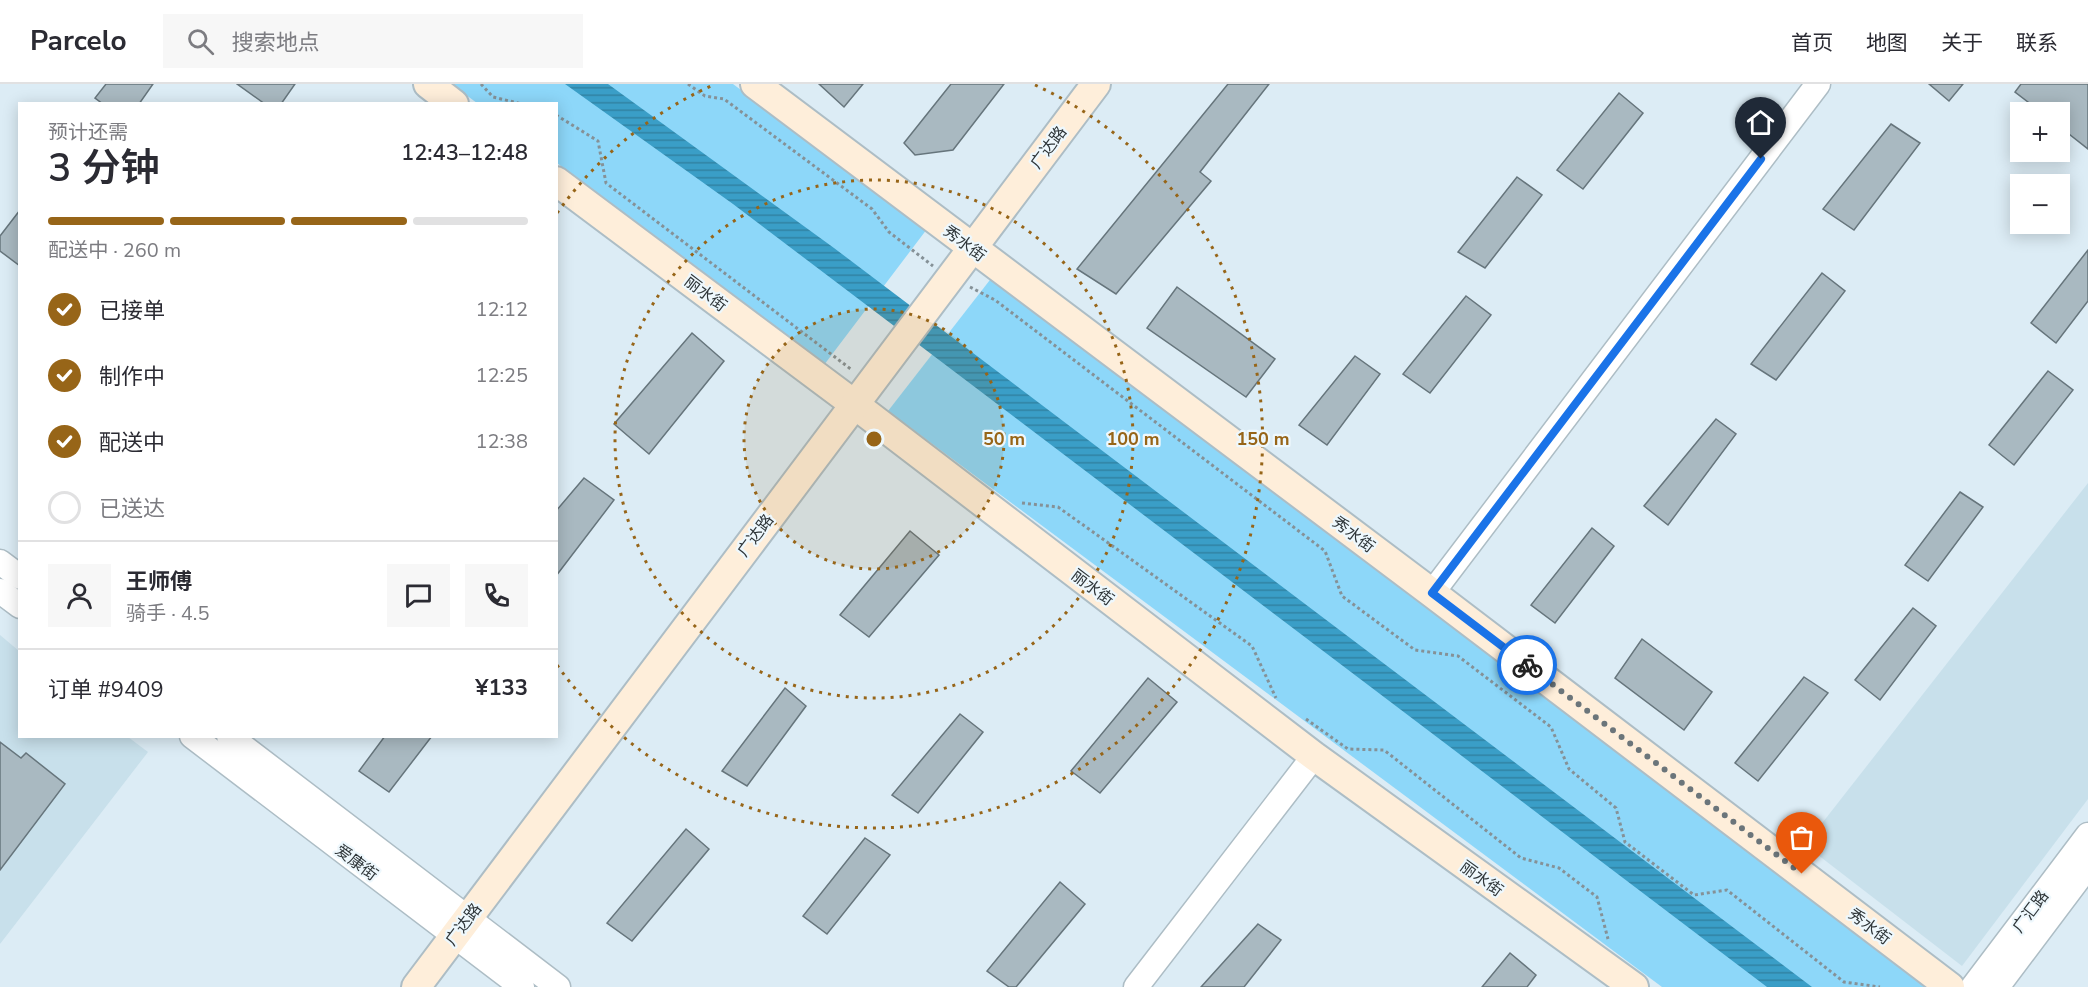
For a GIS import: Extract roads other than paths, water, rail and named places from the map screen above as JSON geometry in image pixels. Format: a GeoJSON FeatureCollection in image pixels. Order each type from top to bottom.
{"type":"FeatureCollection","features":[{"type":"Feature","properties":{"kind":"main road"},"geometry":{"type":"LineString","coordinates":[[428,84],[451,102]]}},
{"type":"Feature","properties":{"kind":"main road","name":"秀水街"},"geometry":{"type":"LineString","coordinates":[[755,84],[1432,593],[1950,987]]}},
{"type":"Feature","properties":{"kind":"main road","name":"广达路"},"geometry":{"type":"LineString","coordinates":[[416,987],[455,922],[850,390],[943,273],[1076,84]]}},
{"type":"Feature","properties":{"kind":"main road","name":"广达路"},"geometry":{"type":"LineString","coordinates":[[965,243],[1096,84]]}},
{"type":"Feature","properties":{"kind":"main road","name":"丽水街"},"geometry":{"type":"LineString","coordinates":[[558,182],[850,390],[1314,756],[1634,987]]}},
{"type":"Feature","properties":{"kind":"main road","name":"广达路"},"geometry":{"type":"LineString","coordinates":[[396,987],[455,922]]}},
{"type":"Feature","properties":{"kind":"street"},"geometry":{"type":"LineString","coordinates":[[1432,593],[1818,84]]}},
{"type":"Feature","properties":{"kind":"street"},"geometry":{"type":"LineString","coordinates":[[0,562],[18,576]]}},
{"type":"Feature","properties":{"kind":"street"},"geometry":{"type":"LineString","coordinates":[[0,591],[18,604]]}},
{"type":"Feature","properties":{"kind":"street","name":"爱康街"},"geometry":{"type":"LineString","coordinates":[[195,738],[455,922],[558,987]]}},
{"type":"Feature","properties":{"kind":"street","name":"爱康街"},"geometry":{"type":"LineString","coordinates":[[231,738],[455,922],[522,987]]}},
{"type":"Feature","properties":{"kind":"street"},"geometry":{"type":"LineString","coordinates":[[1136,987],[1314,756]]}},
{"type":"Feature","properties":{"kind":"street","name":"广汇路"},"geometry":{"type":"LineString","coordinates":[[1973,987],[2088,835]]}},
{"type":"Feature","properties":{"kind":"street","name":"广汇路"},"geometry":{"type":"LineString","coordinates":[[1997,987],[2088,866]]}}]}
